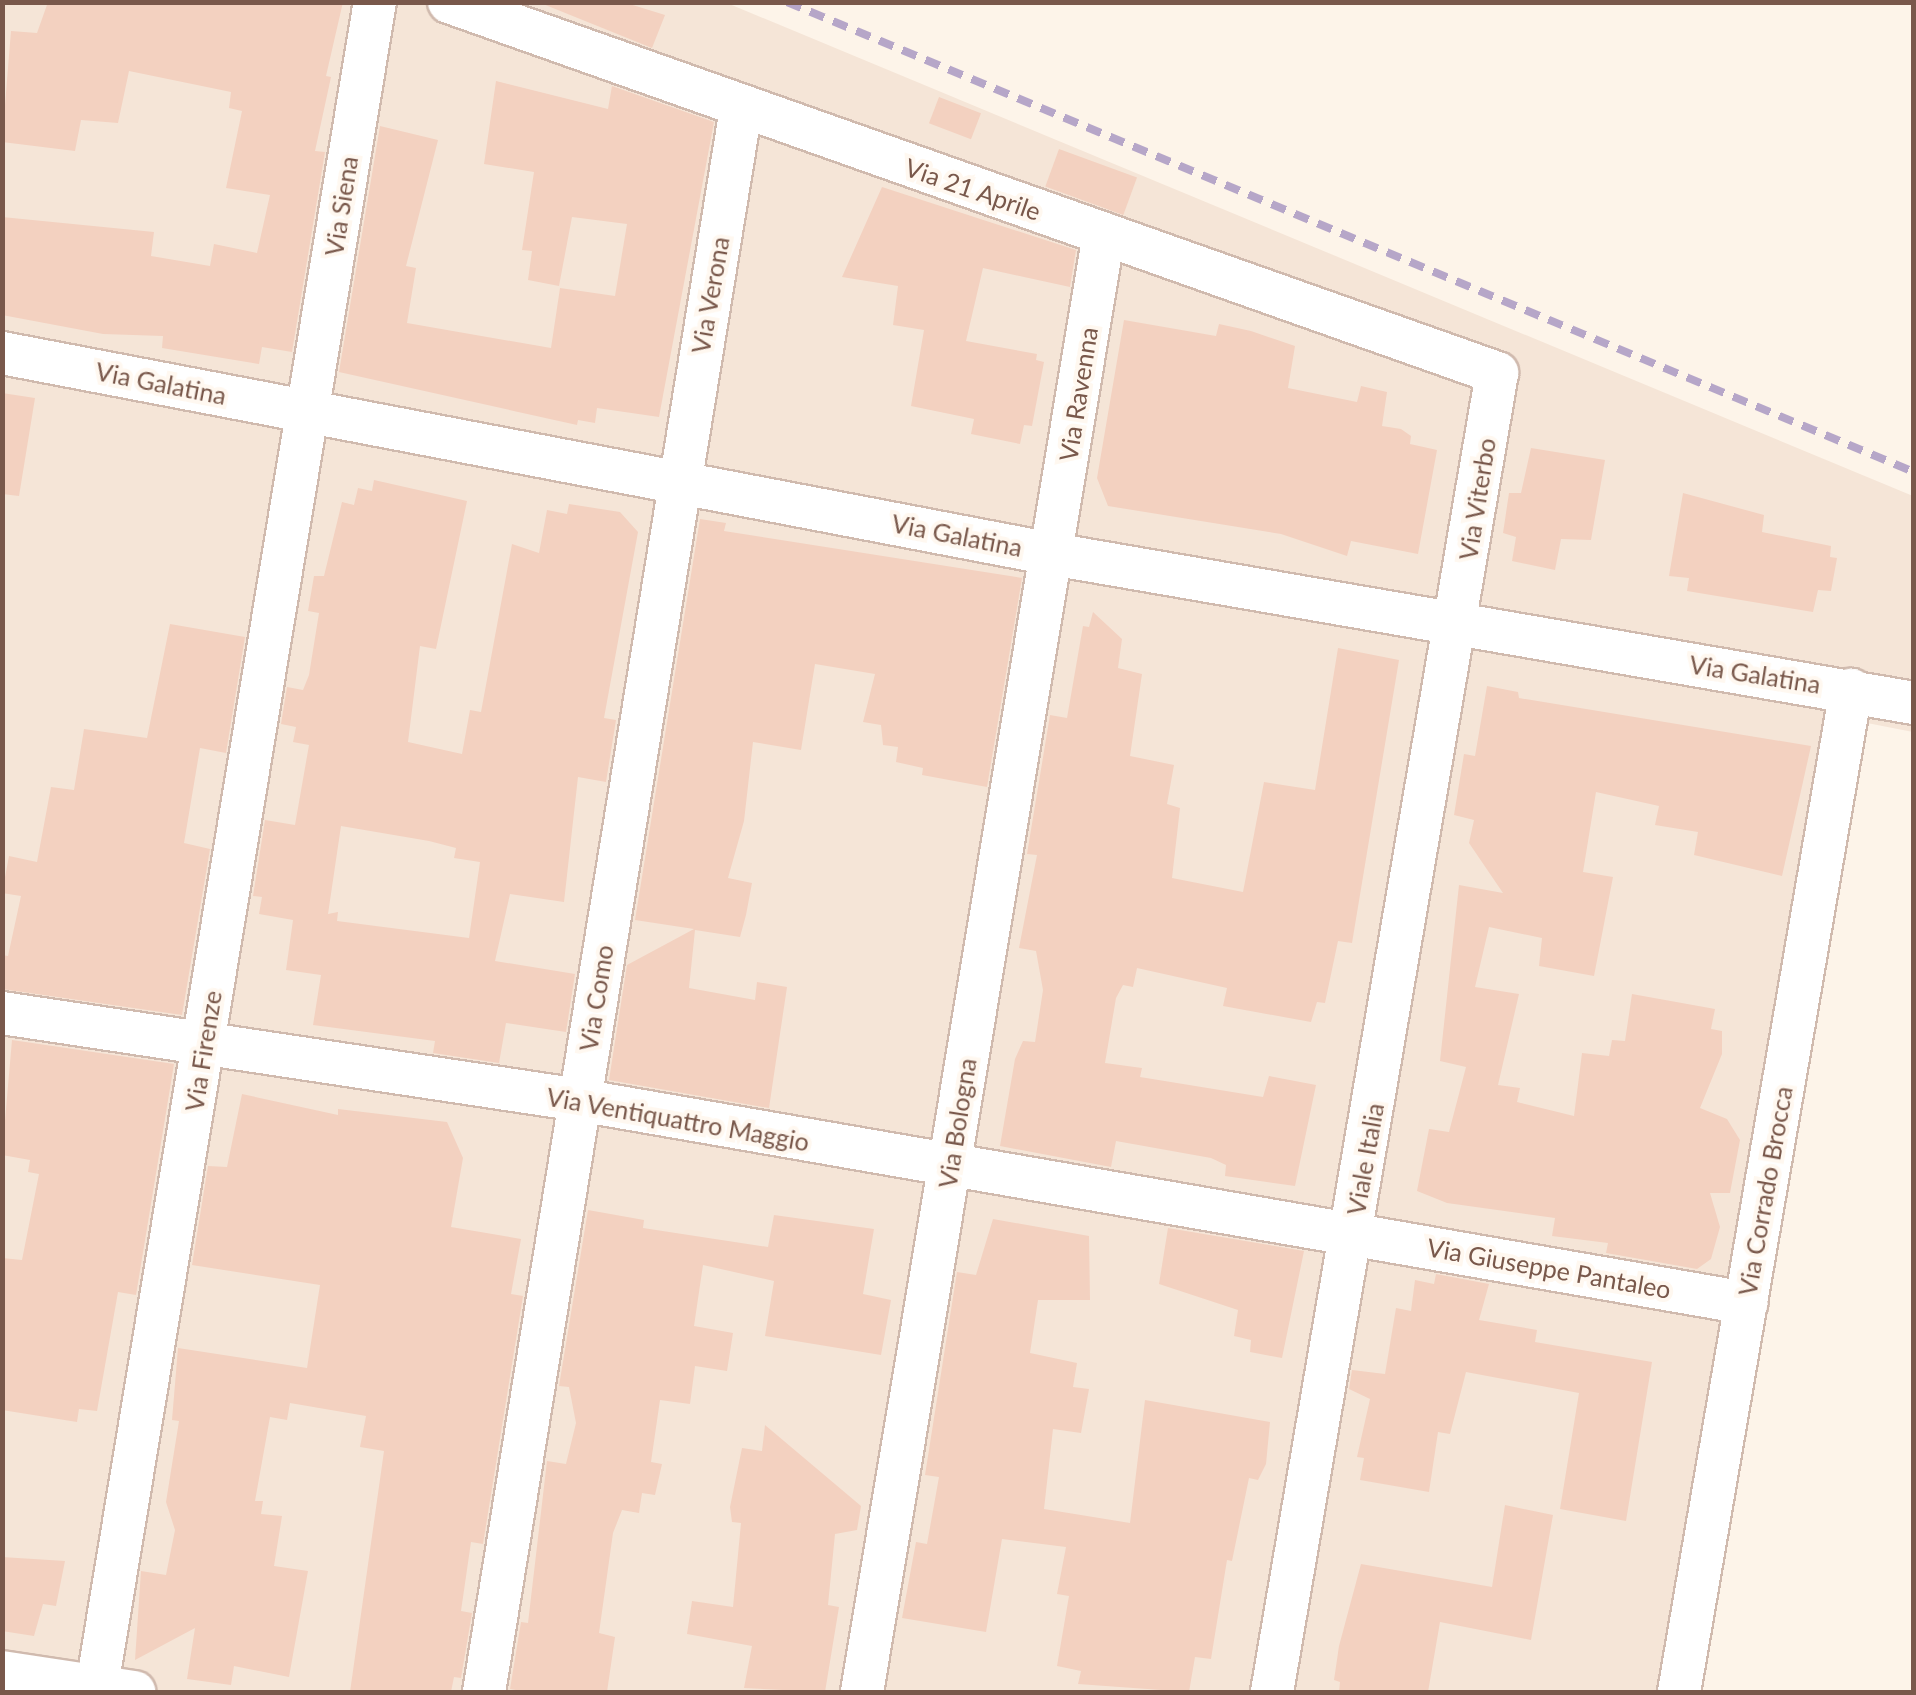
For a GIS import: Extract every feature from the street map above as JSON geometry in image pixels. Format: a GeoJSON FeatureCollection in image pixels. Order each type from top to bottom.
{"type":"FeatureCollection","features":[{"type":"Feature","properties":{"kind":"street","name":"Via Siena"},"geometry":{"type":"LineString","coordinates":[[308,410],[375,2]]}},
{"type":"Feature","properties":{"kind":"street","name":"Via 21 Aprile"},"geometry":{"type":"LineString","coordinates":[[449,2],[741,109],[1497,373]]}},
{"type":"Feature","properties":{"kind":"street","name":"Via Verona"},"geometry":{"type":"LineString","coordinates":[[679,480],[741,109]]}},
{"type":"Feature","properties":{"kind":"street","name":"Via Ravenna"},"geometry":{"type":"LineString","coordinates":[[1052,554],[1104,234]]}},
{"type":"Feature","properties":{"kind":"street","name":"Via Galatina"},"geometry":{"type":"LineString","coordinates":[[2,353],[1052,554],[1914,703]]}},
{"type":"Feature","properties":{"kind":"street","name":"Via Viterbo"},"geometry":{"type":"LineString","coordinates":[[1458,626],[1497,373]]}},
{"type":"Feature","properties":{"kind":"street","name":"Via Firenze"},"geometry":{"type":"LineString","coordinates":[[110,1691],[204,1043],[308,410]]}},
{"type":"Feature","properties":{"kind":"street","name":"Via Como"},"geometry":{"type":"LineString","coordinates":[[484,1692],[679,480]]}},
{"type":"Feature","properties":{"kind":"street","name":"Via Bologna"},"geometry":{"type":"LineString","coordinates":[[862,1692],[1052,554]]}},
{"type":"Feature","properties":{"kind":"street","name":"Viale Italia"},"geometry":{"type":"LineString","coordinates":[[1272,1692],[1458,626]]}},
{"type":"Feature","properties":{"kind":"street","name":"Via Corrado Brocca"},"geometry":{"type":"LineString","coordinates":[[1679,1692],[1851,690]]}},
{"type":"Feature","properties":{"kind":"street","name":"Via Ventiquattro Maggio"},"geometry":{"type":"LineString","coordinates":[[2,1013],[580,1100],[950,1168],[1352,1232]]}},
{"type":"Feature","properties":{"kind":"street","name":"Via Giuseppe Pantaleo"},"geometry":{"type":"LineString","coordinates":[[1352,1232],[1746,1304]]}},
{"type":"Feature","properties":{"kind":"street"},"geometry":{"type":"LineString","coordinates":[[2,1672],[110,1691]]}},
{"type":"Feature","properties":{"kind":"shaded area"},"geometry":{"type":"Polygon","coordinates":[[[3,3],[727,3],[1913,496],[1913,732],[1862,722],[1698,1692],[3,1692],[3,3]]]}},
{"type":"Feature","properties":{"kind":"building"},"geometry":{"type":"Polygon","coordinates":[[[48,2],[343,2],[326,76],[331,77],[315,151],[325,152],[292,352],[262,347],[259,364],[162,348],[163,336],[103,334],[2,315],[2,217],[154,232],[151,256],[210,266],[214,244],[257,253],[270,195],[226,188],[242,111],[229,108],[231,92],[129,71],[118,123],[81,120],[75,151],[2,142],[11,31],[37,33],[48,2]]]}},
{"type":"Feature","properties":{"kind":"building"},"geometry":{"type":"Polygon","coordinates":[[[538,2],[623,2],[665,15],[652,48],[538,2]]]}},
{"type":"Feature","properties":{"kind":"building"},"geometry":{"type":"Polygon","coordinates":[[[496,81],[608,109],[612,86],[714,122],[659,417],[597,408],[595,423],[578,420],[577,425],[339,372],[380,126],[438,140],[406,266],[416,268],[407,323],[551,348],[560,288],[615,296],[627,224],[572,217],[559,286],[528,280],[532,251],[522,250],[534,172],[484,164],[496,81]]]}},
{"type":"Feature","properties":{"kind":"building"},"geometry":{"type":"Polygon","coordinates":[[[939,97],[981,113],[971,139],[929,123],[939,97]]]}},
{"type":"Feature","properties":{"kind":"building"},"geometry":{"type":"Polygon","coordinates":[[[1059,149],[1137,177],[1123,215],[1045,187],[1059,149]]]}},
{"type":"Feature","properties":{"kind":"building"},"geometry":{"type":"Polygon","coordinates":[[[882,187],[1076,250],[1070,287],[983,268],[966,341],[1037,354],[1036,360],[1044,362],[1032,426],[1024,425],[1020,444],[971,434],[974,419],[911,406],[924,330],[893,325],[898,286],[842,277],[882,187]]]}},
{"type":"Feature","properties":{"kind":"building"},"geometry":{"type":"Polygon","coordinates":[[[1124,320],[1216,336],[1219,324],[1251,331],[1295,346],[1288,388],[1357,402],[1361,386],[1387,392],[1382,426],[1401,429],[1411,436],[1410,444],[1437,450],[1418,554],[1351,541],[1347,556],[1281,534],[1108,506],[1097,478],[1124,320]]]}},
{"type":"Feature","properties":{"kind":"building"},"geometry":{"type":"Polygon","coordinates":[[[2,393],[35,398],[19,496],[2,494],[2,393]]]}},
{"type":"Feature","properties":{"kind":"building"},"geometry":{"type":"Polygon","coordinates":[[[1531,448],[1605,460],[1591,540],[1561,539],[1555,570],[1512,561],[1516,537],[1503,533],[1509,493],[1521,493],[1531,448]]]}},
{"type":"Feature","properties":{"kind":"building"},"geometry":{"type":"Polygon","coordinates":[[[374,480],[467,501],[436,649],[420,646],[408,742],[462,754],[470,710],[481,712],[512,544],[539,553],[547,510],[567,514],[569,504],[620,512],[638,532],[604,718],[616,720],[606,782],[578,777],[564,902],[510,894],[495,961],[575,974],[566,1032],[506,1023],[499,1063],[433,1053],[435,1041],[313,1025],[321,975],[286,970],[293,920],[259,914],[262,897],[253,896],[265,820],[295,825],[309,745],[293,742],[296,727],[281,724],[287,687],[303,690],[309,675],[319,613],[308,611],[314,576],[324,576],[342,502],[354,505],[358,488],[372,491],[374,480]],[[341,826],[328,914],[338,912],[337,921],[469,938],[480,862],[454,858],[456,848],[341,826]]]}},
{"type":"Feature","properties":{"kind":"building"},"geometry":{"type":"Polygon","coordinates":[[[1683,493],[1764,515],[1762,532],[1831,546],[1830,557],[1837,558],[1831,591],[1818,590],[1813,612],[1687,591],[1689,578],[1669,576],[1683,493]]]}},
{"type":"Feature","properties":{"kind":"building"},"geometry":{"type":"Polygon","coordinates":[[[700,519],[726,523],[724,531],[1022,578],[987,787],[922,775],[923,768],[896,762],[898,747],[883,745],[881,725],[863,722],[875,674],[815,664],[801,750],[753,742],[744,821],[728,878],[752,883],[746,915],[740,937],[695,930],[689,988],[755,1000],[757,982],[787,987],[769,1108],[609,1080],[627,965],[694,929],[635,920],[700,519]]]}},
{"type":"Feature","properties":{"kind":"building"},"geometry":{"type":"Polygon","coordinates":[[[1093,612],[1122,639],[1118,668],[1142,674],[1130,756],[1174,765],[1167,804],[1180,808],[1172,878],[1243,892],[1264,782],[1315,790],[1338,648],[1399,660],[1352,943],[1338,941],[1325,1003],[1317,1002],[1311,1022],[1223,1006],[1227,988],[1137,968],[1133,987],[1123,985],[1116,998],[1105,1063],[1142,1068],[1140,1077],[1263,1097],[1269,1076],[1316,1085],[1295,1186],[1225,1176],[1226,1165],[1211,1158],[1116,1141],[1111,1167],[1000,1146],[1015,1059],[1023,1041],[1035,1042],[1043,990],[1036,951],[1019,948],[1037,855],[1027,854],[1050,715],[1067,718],[1083,626],[1089,627],[1093,612]]]}},
{"type":"Feature","properties":{"kind":"building"},"geometry":{"type":"Polygon","coordinates":[[[170,624],[245,637],[226,753],[200,748],[184,843],[210,849],[182,1015],[2,989],[2,955],[8,956],[21,896],[2,893],[9,856],[37,862],[51,787],[74,790],[84,729],[147,738],[170,624]]]}},
{"type":"Feature","properties":{"kind":"building"},"geometry":{"type":"Polygon","coordinates":[[[1487,686],[1518,692],[1519,698],[1811,746],[1782,876],[1694,855],[1698,832],[1655,825],[1659,806],[1596,792],[1583,872],[1613,877],[1594,976],[1539,966],[1542,938],[1489,927],[1475,987],[1519,994],[1498,1085],[1520,1088],[1517,1102],[1574,1116],[1582,1053],[1609,1056],[1612,1040],[1625,1041],[1632,994],[1715,1009],[1711,1029],[1722,1031],[1722,1054],[1700,1108],[1727,1119],[1740,1140],[1730,1193],[1710,1193],[1720,1227],[1711,1259],[1697,1269],[1606,1253],[1608,1243],[1552,1236],[1555,1218],[1447,1203],[1417,1191],[1429,1129],[1449,1132],[1466,1067],[1440,1061],[1459,885],[1503,893],[1469,843],[1474,820],[1454,815],[1464,754],[1475,756],[1487,686]]]}},
{"type":"Feature","properties":{"kind":"building"},"geometry":{"type":"Polygon","coordinates":[[[12,1040],[174,1064],[136,1295],[118,1292],[97,1411],[79,1409],[77,1422],[2,1410],[2,1258],[22,1260],[39,1174],[28,1172],[30,1160],[2,1155],[12,1040]]]}},
{"type":"Feature","properties":{"kind":"building"},"geometry":{"type":"Polygon","coordinates":[[[242,1094],[338,1115],[338,1109],[447,1122],[463,1158],[451,1227],[521,1239],[511,1294],[523,1296],[483,1544],[471,1542],[461,1611],[472,1613],[461,1678],[454,1677],[451,1692],[350,1692],[384,1451],[360,1447],[366,1416],[290,1403],[287,1420],[270,1417],[255,1501],[263,1501],[261,1514],[282,1516],[274,1566],[308,1571],[289,1677],[234,1666],[231,1685],[187,1679],[195,1628],[135,1660],[141,1571],[166,1575],[175,1530],[166,1502],[179,1421],[172,1420],[178,1348],[307,1368],[320,1285],[192,1265],[208,1166],[227,1167],[242,1094]]]}},
{"type":"Feature","properties":{"kind":"building"},"geometry":{"type":"Polygon","coordinates":[[[588,1210],[644,1220],[643,1228],[768,1247],[774,1215],[874,1229],[863,1294],[891,1300],[881,1355],[765,1336],[774,1281],[703,1265],[694,1326],[733,1333],[727,1371],[695,1366],[690,1404],[660,1400],[651,1462],[662,1464],[655,1495],[642,1493],[639,1513],[622,1510],[613,1533],[599,1633],[615,1637],[607,1692],[527,1692],[510,1689],[521,1622],[528,1623],[547,1461],[566,1464],[576,1423],[569,1387],[559,1386],[588,1210]]]}},
{"type":"Feature","properties":{"kind":"building"},"geometry":{"type":"Polygon","coordinates":[[[993,1219],[1089,1236],[1090,1300],[1038,1300],[1030,1353],[1077,1363],[1073,1387],[1089,1389],[1081,1433],[1053,1429],[1044,1509],[1130,1523],[1145,1400],[1270,1422],[1266,1464],[1258,1480],[1249,1478],[1232,1561],[1227,1560],[1211,1659],[1195,1657],[1189,1692],[1078,1684],[1081,1671],[1057,1666],[1069,1596],[1057,1594],[1066,1547],[1002,1539],[986,1632],[902,1618],[916,1542],[927,1544],[939,1477],[925,1475],[957,1272],[976,1275],[993,1219]]]}},
{"type":"Feature","properties":{"kind":"building"},"geometry":{"type":"Polygon","coordinates":[[[1168,1228],[1304,1251],[1282,1358],[1250,1352],[1251,1340],[1234,1336],[1238,1310],[1159,1284],[1168,1228]]]}},
{"type":"Feature","properties":{"kind":"building"},"geometry":{"type":"Polygon","coordinates":[[[1436,1274],[1489,1284],[1479,1320],[1537,1330],[1535,1342],[1652,1362],[1626,1521],[1560,1509],[1579,1393],[1466,1372],[1450,1434],[1438,1432],[1429,1492],[1360,1480],[1364,1458],[1357,1457],[1370,1399],[1349,1389],[1352,1370],[1385,1374],[1396,1308],[1411,1311],[1415,1280],[1434,1284],[1436,1274]]]}},
{"type":"Feature","properties":{"kind":"building"},"geometry":{"type":"Polygon","coordinates":[[[765,1425],[861,1506],[857,1530],[835,1534],[828,1605],[839,1607],[825,1692],[744,1688],[752,1646],[687,1634],[692,1601],[733,1607],[741,1523],[732,1522],[730,1507],[742,1448],[762,1451],[765,1425]]]}},
{"type":"Feature","properties":{"kind":"building"},"geometry":{"type":"Polygon","coordinates":[[[1505,1505],[1553,1515],[1531,1640],[1440,1622],[1428,1692],[1339,1692],[1340,1682],[1334,1680],[1339,1646],[1361,1564],[1492,1587],[1505,1505]]]}},
{"type":"Feature","properties":{"kind":"building"},"geometry":{"type":"Polygon","coordinates":[[[2,1557],[65,1561],[56,1606],[43,1604],[34,1636],[2,1631],[2,1557]]]}},
{"type":"Feature","properties":{"kind":"railway"},"geometry":{"type":"LineString","coordinates":[[787,2],[1914,472]]}}]}
